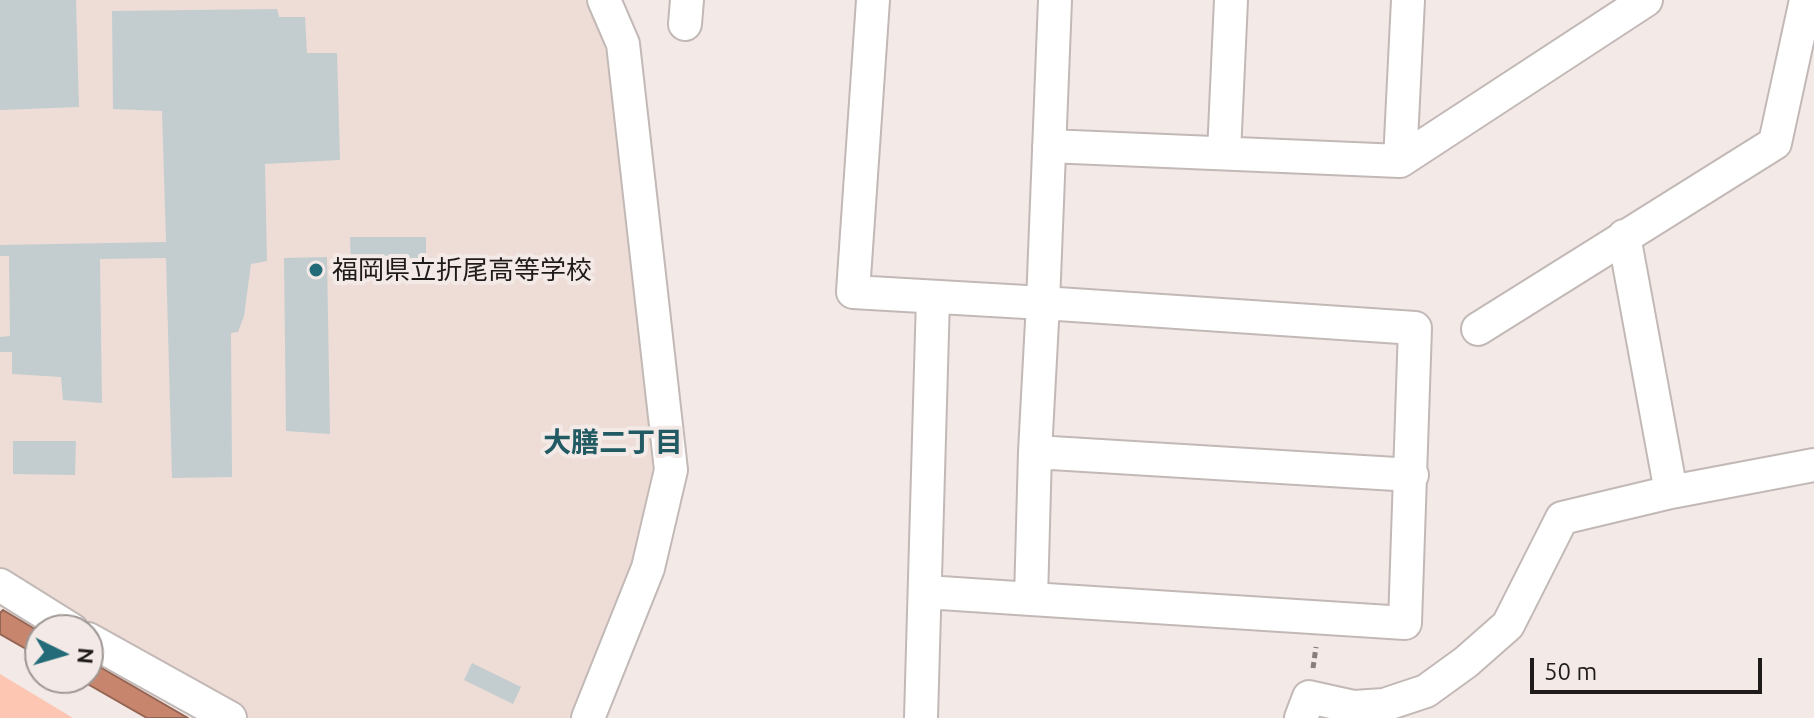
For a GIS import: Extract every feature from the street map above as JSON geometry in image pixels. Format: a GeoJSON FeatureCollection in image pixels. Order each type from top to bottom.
{"type":"FeatureCollection","features":[{"type":"Feature","properties":{"kind":"street"},"geometry":{"type":"LineString","coordinates":[[588,718],[648,568],[671,470],[623,44],[604,0]]}},
{"type":"Feature","properties":{"kind":"street"},"geometry":{"type":"LineString","coordinates":[[873,0],[853,292],[1415,328],[1405,623],[926,592]]}},
{"type":"Feature","properties":{"kind":"street"},"geometry":{"type":"LineString","coordinates":[[1031,599],[1055,0]]}},
{"type":"Feature","properties":{"kind":"street"},"geometry":{"type":"LineString","coordinates":[[1224,153],[1231,0]]}},
{"type":"Feature","properties":{"kind":"street"},"geometry":{"type":"LineString","coordinates":[[1400,161],[1408,0]]}},
{"type":"Feature","properties":{"kind":"street"},"geometry":{"type":"LineString","coordinates":[[1049,146],[1400,161],[1646,0]]}},
{"type":"Feature","properties":{"kind":"street"},"geometry":{"type":"LineString","coordinates":[[1478,329],[1775,143],[1806,0]]}},
{"type":"Feature","properties":{"kind":"street"},"geometry":{"type":"LineString","coordinates":[[1624,236],[1671,492]]}},
{"type":"Feature","properties":{"kind":"street"},"geometry":{"type":"LineString","coordinates":[[921,718],[933,298]]}},
{"type":"Feature","properties":{"kind":"street"},"geometry":{"type":"LineString","coordinates":[[1035,452],[1412,475]]}},
{"type":"Feature","properties":{"kind":"street"},"geometry":{"type":"LineString","coordinates":[[1305,708],[1384,705],[1426,691],[1466,662],[1508,625],[1562,518],[1671,492],[1814,465]]}},
{"type":"Feature","properties":{"kind":"street"},"geometry":{"type":"LineString","coordinates":[[0,585],[46,614]]}},
{"type":"Feature","properties":{"kind":"street"},"geometry":{"type":"LineString","coordinates":[[104,648],[230,718]]}},
{"type":"Feature","properties":{"kind":"path"},"geometry":{"type":"LineString","coordinates":[[1305,708],[1320,617]]}},
{"type":"Feature","properties":{"kind":"shaded area","name":"福岡県立折尾高等学校"},"geometry":{"type":"Polygon","coordinates":[[[0,0],[585,0],[591,5],[612,72],[653,469],[632,561],[569,718],[247,718],[104,637],[104,614],[65,614],[0,573],[0,0]]]}},
{"type":"Feature","properties":{"kind":"shaded area"},"geometry":{"type":"Polygon","coordinates":[[[3,610],[24,622],[24,648],[0,634],[0,613],[3,610]]]}},
{"type":"Feature","properties":{"kind":"shaded area"},"geometry":{"type":"Polygon","coordinates":[[[104,669],[188,718],[147,718],[104,693],[104,669]]]}},
{"type":"Feature","properties":{"kind":"shaded area"},"geometry":{"type":"Polygon","coordinates":[[[0,674],[24,688],[24,694],[33,694],[73,718],[0,718],[0,674]]]}},
{"type":"Feature","properties":{"kind":"building"},"geometry":{"type":"Polygon","coordinates":[[[0,0],[76,0],[79,107],[0,110],[0,0]]]}},
{"type":"Feature","properties":{"kind":"building"},"geometry":{"type":"Polygon","coordinates":[[[277,9],[279,17],[305,17],[307,53],[337,53],[340,160],[265,164],[267,261],[251,264],[244,316],[238,332],[231,333],[232,477],[172,478],[166,258],[100,259],[102,403],[63,400],[61,377],[12,374],[12,352],[0,352],[0,337],[10,336],[9,256],[0,256],[0,245],[166,242],[162,111],[113,109],[112,11],[277,9]]]}},
{"type":"Feature","properties":{"kind":"building"},"geometry":{"type":"Polygon","coordinates":[[[350,237],[426,237],[426,264],[351,266],[350,237]]]}},
{"type":"Feature","properties":{"kind":"building"},"geometry":{"type":"Polygon","coordinates":[[[327,257],[330,434],[286,431],[284,258],[327,257]]]}},
{"type":"Feature","properties":{"kind":"building"},"geometry":{"type":"Polygon","coordinates":[[[13,441],[76,441],[75,475],[13,474],[13,441]]]}},
{"type":"Feature","properties":{"kind":"building"},"geometry":{"type":"Polygon","coordinates":[[[472,663],[521,687],[513,704],[464,680],[472,663]]]}},
{"type":"Feature","properties":{"kind":"place","name":"福岡県立折尾高等学校"},"geometry":{"type":"Point","coordinates":[316,270]}},
{"type":"Feature","properties":{"kind":"district","name":"大膳二丁目"},"geometry":{"type":"Point","coordinates":[613,443]}}]}
